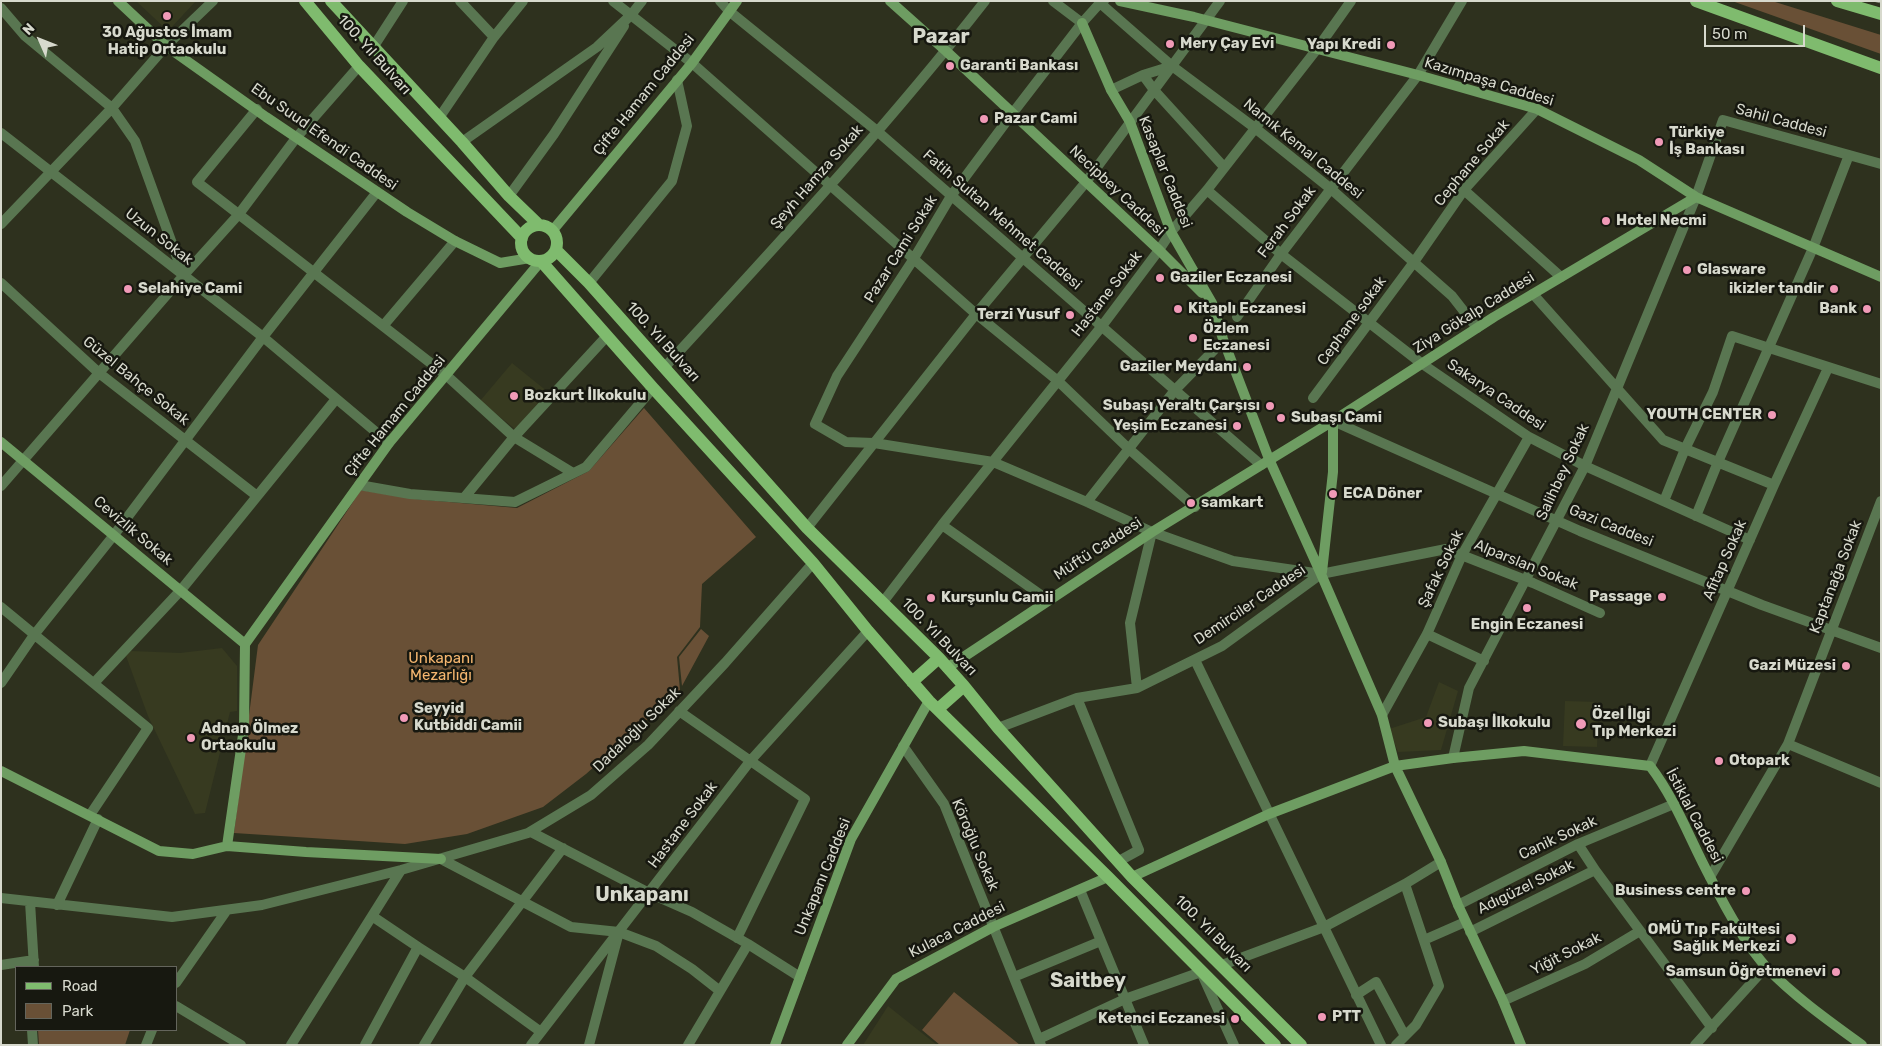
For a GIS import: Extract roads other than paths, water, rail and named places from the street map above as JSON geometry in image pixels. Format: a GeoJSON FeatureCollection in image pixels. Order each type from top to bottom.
{"type":"FeatureCollection","features":[{"type":"Feature","properties":{"kind":"main road","name":"Ebu Suud Efendi Caddesi"},"geometry":{"type":"LineString","coordinates":[[118,1],[166,46],[296,138],[455,241],[500,264],[535,260]]}},
{"type":"Feature","properties":{"kind":"main road","name":"100. Yıl Bulvarı"},"geometry":{"type":"LineString","coordinates":[[305,1],[360,66],[522,238]]}},
{"type":"Feature","properties":{"kind":"main road","name":"100. Yıl Bulvarı"},"geometry":{"type":"LineString","coordinates":[[331,1],[462,142],[509,196],[538,224]]}},
{"type":"Feature","properties":{"kind":"main road","name":"Çifte Hamam Caddesi"},"geometry":{"type":"LineString","coordinates":[[553,230],[692,63],[737,1]]}},
{"type":"Feature","properties":{"kind":"main road","name":"Necipbey Caddesi"},"geometry":{"type":"LineString","coordinates":[[890,1],[1159,250],[1212,303]]}},
{"type":"Feature","properties":{"kind":"main road","name":"Kazımpaşa Caddesi"},"geometry":{"type":"LineString","coordinates":[[1120,1],[1206,20],[1418,75],[1537,109],[1639,160],[1696,197],[1881,277]]}},
{"type":"Feature","properties":{"kind":"main road"},"geometry":{"type":"LineString","coordinates":[[1696,1],[1881,68]]}},
{"type":"Feature","properties":{"kind":"main road"},"geometry":{"type":"LineString","coordinates":[[1837,1],[1881,14]]}},
{"type":"Feature","properties":{"kind":"main road","name":"Kasaplar Caddesi"},"geometry":{"type":"LineString","coordinates":[[1082,23],[1111,90],[1130,122],[1171,232],[1212,303]]}},
{"type":"Feature","properties":{"kind":"main road","name":"Ziya Gökalp Caddesi"},"geometry":{"type":"LineString","coordinates":[[1265,462],[1333,421],[1477,328],[1696,197]]}},
{"type":"Feature","properties":{"kind":"main road"},"geometry":{"type":"LineString","coordinates":[[535,260],[552,256],[556,250],[558,240],[553,230],[548,226],[538,224],[527,229],[522,238],[522,250],[535,260],[607,336],[813,563],[912,682],[1275,1045]]}},
{"type":"Feature","properties":{"kind":"main road","name":"100. Yıl Bulvarı"},"geometry":{"type":"LineString","coordinates":[[556,250],[589,283],[808,528],[943,663],[998,728],[1132,877],[1301,1045]]}},
{"type":"Feature","properties":{"kind":"main road","name":"Çifte Hamam Caddesi"},"geometry":{"type":"LineString","coordinates":[[246,644],[389,443],[446,375],[535,260]]}},
{"type":"Feature","properties":{"kind":"main road"},"geometry":{"type":"LineString","coordinates":[[1212,303],[1265,462],[1321,574],[1382,715],[1396,766],[1441,862],[1458,905],[1503,1001],[1521,1045]]}},
{"type":"Feature","properties":{"kind":"main road"},"geometry":{"type":"LineString","coordinates":[[1321,574],[1332,472],[1333,421]]}},
{"type":"Feature","properties":{"kind":"main road","name":"Cevizlik Sokak"},"geometry":{"type":"LineString","coordinates":[[1,442],[246,644]]}},
{"type":"Feature","properties":{"kind":"main road","name":"Müftü Caddesi"},"geometry":{"type":"LineString","coordinates":[[943,663],[1048,600],[1152,532],[1265,462]]}},
{"type":"Feature","properties":{"kind":"main road"},"geometry":{"type":"LineString","coordinates":[[227,846],[244,728],[246,644]]}},
{"type":"Feature","properties":{"kind":"main road"},"geometry":{"type":"LineString","coordinates":[[912,682],[943,663]]}},
{"type":"Feature","properties":{"kind":"main road"},"geometry":{"type":"LineString","coordinates":[[934,705],[964,686]]}},
{"type":"Feature","properties":{"kind":"main road","name":"Unkapanı Caddesi"},"geometry":{"type":"LineString","coordinates":[[775,1045],[851,839],[903,746],[934,705]]}},
{"type":"Feature","properties":{"kind":"main road","name":"İstiklal Caddesi"},"geometry":{"type":"LineString","coordinates":[[1396,766],[1524,750],[1650,766],[1674,804],[1710,878],[1744,936],[1766,967],[1822,1016],[1862,1045]]}},
{"type":"Feature","properties":{"kind":"main road"},"geometry":{"type":"LineString","coordinates":[[1132,877],[1269,814],[1396,766]]}},
{"type":"Feature","properties":{"kind":"main road"},"geometry":{"type":"LineString","coordinates":[[1,771],[159,851],[193,854],[227,846],[306,852],[441,858]]}},
{"type":"Feature","properties":{"kind":"main road","name":"Kulaca Caddesi"},"geometry":{"type":"LineString","coordinates":[[848,1045],[896,979],[993,927],[1108,877]]}},
{"type":"Feature","properties":{"kind":"street"},"geometry":{"type":"LineString","coordinates":[[1,224],[112,108],[166,46],[213,1]]}},
{"type":"Feature","properties":{"kind":"street"},"geometry":{"type":"LineString","coordinates":[[374,46],[403,1]]}},
{"type":"Feature","properties":{"kind":"street"},"geometry":{"type":"LineString","coordinates":[[460,1],[494,37]]}},
{"type":"Feature","properties":{"kind":"street"},"geometry":{"type":"LineString","coordinates":[[439,118],[494,37],[523,1]]}},
{"type":"Feature","properties":{"kind":"street"},"geometry":{"type":"LineString","coordinates":[[613,1],[692,63],[830,187],[976,314],[1058,381],[1129,449],[1195,507]]}},
{"type":"Feature","properties":{"kind":"street"},"geometry":{"type":"LineString","coordinates":[[509,196],[590,81],[631,15],[642,1]]}},
{"type":"Feature","properties":{"kind":"street","name":"Fatih Sultan Mehmet Caddesi"},"geometry":{"type":"LineString","coordinates":[[720,1],[729,11],[877,131],[1175,390],[1265,462]]}},
{"type":"Feature","properties":{"kind":"street","name":"Şeyh Hamza Sokak"},"geometry":{"type":"LineString","coordinates":[[664,368],[830,187],[946,51],[985,1]]}},
{"type":"Feature","properties":{"kind":"street"},"geometry":{"type":"LineString","coordinates":[[1053,1],[1082,23]]}},
{"type":"Feature","properties":{"kind":"street"},"geometry":{"type":"LineString","coordinates":[[808,528],[976,314],[1086,182],[1220,1]]}},
{"type":"Feature","properties":{"kind":"street","name":"Hastane Sokak"},"geometry":{"type":"LineString","coordinates":[[883,602],[942,525],[1102,326],[1171,232],[1207,190],[1317,49],[1351,1]]}},
{"type":"Feature","properties":{"kind":"street","name":"Ferah Sokak"},"geometry":{"type":"LineString","coordinates":[[1237,316],[1281,254],[1418,75],[1462,1]]}},
{"type":"Feature","properties":{"kind":"street","name":"Pazar Cami Sokak"},"geometry":{"type":"LineString","coordinates":[[874,443],[846,442],[815,424],[837,376],[914,260],[951,196],[1082,23],[1102,2]]}},
{"type":"Feature","properties":{"kind":"street","name":"Namık Kemal Caddesi"},"geometry":{"type":"LineString","coordinates":[[1102,2],[1172,66],[1255,128],[1331,189],[1452,296],[1477,328]]}},
{"type":"Feature","properties":{"kind":"street"},"geometry":{"type":"LineString","coordinates":[[1,8],[25,36],[112,108],[135,141],[184,275]]}},
{"type":"Feature","properties":{"kind":"street"},"geometry":{"type":"LineString","coordinates":[[462,142],[597,47],[631,15]]}},
{"type":"Feature","properties":{"kind":"street"},"geometry":{"type":"LineString","coordinates":[[1,486],[239,214],[296,138],[360,66]]}},
{"type":"Feature","properties":{"kind":"street"},"geometry":{"type":"LineString","coordinates":[[1111,90],[1143,75],[1172,66]]}},
{"type":"Feature","properties":{"kind":"street"},"geometry":{"type":"LineString","coordinates":[[1143,75],[1154,90],[1224,167]]}},
{"type":"Feature","properties":{"kind":"street"},"geometry":{"type":"LineString","coordinates":[[589,283],[672,181],[687,126],[677,80]]}},
{"type":"Feature","properties":{"kind":"street","name":"Cephane Sokak"},"geometry":{"type":"LineString","coordinates":[[1414,262],[1464,190],[1537,109]]}},
{"type":"Feature","properties":{"kind":"street"},"geometry":{"type":"LineString","coordinates":[[257,110],[197,182],[446,375],[514,437],[573,473]]}},
{"type":"Feature","properties":{"kind":"street","name":"Sahil Caddesi"},"geometry":{"type":"LineString","coordinates":[[1696,197],[1723,120],[1881,164]]}},
{"type":"Feature","properties":{"kind":"street","name":"Uzun Sokak"},"geometry":{"type":"LineString","coordinates":[[1,133],[263,337],[389,443]]}},
{"type":"Feature","properties":{"kind":"street"},"geometry":{"type":"LineString","coordinates":[[1696,516],[1813,248],[1849,155]]}},
{"type":"Feature","properties":{"kind":"street","name":"Sakarya Caddesi"},"geometry":{"type":"LineString","coordinates":[[1207,190],[1281,254],[1421,363],[1529,437],[1585,466],[1750,540]]}},
{"type":"Feature","properties":{"kind":"street"},"geometry":{"type":"LineString","coordinates":[[1464,190],[1561,277]]}},
{"type":"Feature","properties":{"kind":"street"},"geometry":{"type":"LineString","coordinates":[[1,683],[34,634],[114,535],[263,337],[377,192]]}},
{"type":"Feature","properties":{"kind":"street","name":"Salihbey Sokak"},"geometry":{"type":"LineString","coordinates":[[1453,758],[1469,688],[1585,466],[1696,197]]}},
{"type":"Feature","properties":{"kind":"street"},"geometry":{"type":"LineString","coordinates":[[383,326],[455,241]]}},
{"type":"Feature","properties":{"kind":"street","name":"Cephane sokak"},"geometry":{"type":"LineString","coordinates":[[1313,398],[1414,262]]}},
{"type":"Feature","properties":{"kind":"street","name":"Güzel Bahçe Sokak"},"geometry":{"type":"LineString","coordinates":[[1,283],[99,373],[258,496]]}},
{"type":"Feature","properties":{"kind":"street"},"geometry":{"type":"LineString","coordinates":[[1533,294],[1663,440],[1774,485]]}},
{"type":"Feature","properties":{"kind":"street"},"geometry":{"type":"LineString","coordinates":[[464,498],[514,437],[607,336]]}},
{"type":"Feature","properties":{"kind":"street"},"geometry":{"type":"LineString","coordinates":[[1664,501],[1685,449],[1713,392],[1732,336],[1881,384]]}},
{"type":"Feature","properties":{"kind":"street"},"geometry":{"type":"LineString","coordinates":[[1087,502],[1175,390],[1214,350]]}},
{"type":"Feature","properties":{"kind":"street","name":"Afitap Sokak"},"geometry":{"type":"LineString","coordinates":[[1650,766],[1774,485],[1828,368]]}},
{"type":"Feature","properties":{"kind":"street"},"geometry":{"type":"LineString","coordinates":[[359,485],[410,494],[515,502],[586,467],[653,388]]}},
{"type":"Feature","properties":{"kind":"street"},"geometry":{"type":"LineString","coordinates":[[94,683],[181,590],[336,399]]}},
{"type":"Feature","properties":{"kind":"street","name":"Gazi Caddesi"},"geometry":{"type":"LineString","coordinates":[[1333,421],[1498,495],[1727,591],[1881,648]]}},
{"type":"Feature","properties":{"kind":"street","name":"Şafak Sokak"},"geometry":{"type":"LineString","coordinates":[[1382,715],[1427,634],[1462,555],[1498,495],[1529,437]]}},
{"type":"Feature","properties":{"kind":"street"},"geometry":{"type":"LineString","coordinates":[[874,443],[993,462],[1152,532],[1233,561],[1321,574]]}},
{"type":"Feature","properties":{"kind":"street","name":"Kaptanağa Sokak"},"geometry":{"type":"LineString","coordinates":[[1710,878],[1788,744],[1881,501]]}},
{"type":"Feature","properties":{"kind":"street"},"geometry":{"type":"LineString","coordinates":[[942,525],[1048,600]]}},
{"type":"Feature","properties":{"kind":"street"},"geometry":{"type":"LineString","coordinates":[[1137,688],[1130,623],[1152,532]]}},
{"type":"Feature","properties":{"kind":"street","name":"Alparslan Sokak"},"geometry":{"type":"LineString","coordinates":[[1321,574],[1446,549],[1600,613]]}},
{"type":"Feature","properties":{"kind":"street","name":"Dadaloğlu Sokak"},"geometry":{"type":"LineString","coordinates":[[1,898],[172,917],[262,905],[401,870],[531,832],[591,795],[648,744],[725,663],[813,563]]}},
{"type":"Feature","properties":{"kind":"street","name":"Demirciler Caddesi"},"geometry":{"type":"LineString","coordinates":[[998,728],[1077,698],[1137,688],[1222,646],[1321,574]]}},
{"type":"Feature","properties":{"kind":"street"},"geometry":{"type":"LineString","coordinates":[[1,607],[148,728],[94,817],[57,905]]}},
{"type":"Feature","properties":{"kind":"street","name":"Hastane Sokak"},"geometry":{"type":"LineString","coordinates":[[531,1045],[751,760],[868,631]]}},
{"type":"Feature","properties":{"kind":"street"},"geometry":{"type":"LineString","coordinates":[[1427,634],[1484,661]]}},
{"type":"Feature","properties":{"kind":"street"},"geometry":{"type":"LineString","coordinates":[[1195,660],[1381,1045]]}},
{"type":"Feature","properties":{"kind":"street"},"geometry":{"type":"LineString","coordinates":[[1077,698],[1139,850],[1119,861]]}},
{"type":"Feature","properties":{"kind":"street"},"geometry":{"type":"LineString","coordinates":[[678,711],[805,799],[737,938]]}},
{"type":"Feature","properties":{"kind":"street"},"geometry":{"type":"LineString","coordinates":[[1788,744],[1881,783]]}},
{"type":"Feature","properties":{"kind":"street","name":"Köroğlu Sokak"},"geometry":{"type":"LineString","coordinates":[[903,746],[944,804],[1040,1042]]}},
{"type":"Feature","properties":{"kind":"street","name":"Canik Sokak"},"geometry":{"type":"LineString","coordinates":[[1458,905],[1578,844],[1674,804]]}},
{"type":"Feature","properties":{"kind":"street"},"geometry":{"type":"LineString","coordinates":[[531,832],[649,894],[692,912],[800,977]]}},
{"type":"Feature","properties":{"kind":"street"},"geometry":{"type":"LineString","coordinates":[[1578,844],[1594,870],[1712,1028]]}},
{"type":"Feature","properties":{"kind":"street"},"geometry":{"type":"LineString","coordinates":[[424,1045],[465,977],[563,848]]}},
{"type":"Feature","properties":{"kind":"street"},"geometry":{"type":"LineString","coordinates":[[441,858],[571,927],[619,932],[656,946],[692,969],[720,991]]}},
{"type":"Feature","properties":{"kind":"street"},"geometry":{"type":"LineString","coordinates":[[1222,965],[1324,927],[1405,884],[1441,862]]}},
{"type":"Feature","properties":{"kind":"street"},"geometry":{"type":"LineString","coordinates":[[291,1045],[401,870]]}},
{"type":"Feature","properties":{"kind":"street","name":"Adıgüzel Sokak"},"geometry":{"type":"LineString","coordinates":[[1424,940],[1468,927],[1594,870]]}},
{"type":"Feature","properties":{"kind":"street"},"geometry":{"type":"LineString","coordinates":[[1396,1045],[1416,1025],[1439,986],[1405,884]]}},
{"type":"Feature","properties":{"kind":"street"},"geometry":{"type":"LineString","coordinates":[[1080,890],[1144,1045]]}},
{"type":"Feature","properties":{"kind":"street"},"geometry":{"type":"LineString","coordinates":[[1,965],[34,964],[30,902]]}},
{"type":"Feature","properties":{"kind":"street"},"geometry":{"type":"LineString","coordinates":[[178,980],[227,910]]}},
{"type":"Feature","properties":{"kind":"street"},"geometry":{"type":"LineString","coordinates":[[372,916],[465,977],[541,1032]]}},
{"type":"Feature","properties":{"kind":"street","name":"Yiğit Sokak"},"geometry":{"type":"LineString","coordinates":[[1503,1001],[1585,964],[1640,931]]}},
{"type":"Feature","properties":{"kind":"street"},"geometry":{"type":"LineString","coordinates":[[589,1045],[619,932]]}},
{"type":"Feature","properties":{"kind":"street"},"geometry":{"type":"LineString","coordinates":[[1014,977],[1101,941]]}},
{"type":"Feature","properties":{"kind":"street"},"geometry":{"type":"LineString","coordinates":[[688,1045],[748,944]]}},
{"type":"Feature","properties":{"kind":"street"},"geometry":{"type":"LineString","coordinates":[[365,1045],[418,947]]}},
{"type":"Feature","properties":{"kind":"street"},"geometry":{"type":"LineString","coordinates":[[1694,1045],[1712,1028],[1766,967]]}},
{"type":"Feature","properties":{"kind":"street"},"geometry":{"type":"LineString","coordinates":[[1040,1042],[1125,999],[1201,972],[1234,1045]]}},
{"type":"Feature","properties":{"kind":"street"},"geometry":{"type":"LineString","coordinates":[[1356,994],[1376,982],[1405,1036]]}},
{"type":"Feature","properties":{"kind":"street"},"geometry":{"type":"LineString","coordinates":[[178,1007],[241,1045]]}},
{"type":"Feature","properties":{"kind":"street"},"geometry":{"type":"LineString","coordinates":[[32,1031],[33,1045]]}},
{"type":"Feature","properties":{"kind":"street"},"geometry":{"type":"LineString","coordinates":[[146,1045],[152,1031]]}},
{"type":"Feature","properties":{"kind":"tram line"},"geometry":{"type":"LineString","coordinates":[[1873,1],[1881,3]]}},
{"type":"Feature","properties":{"kind":"place","name":"30 Ağustos İmam Hatip Ortaokulu"},"geometry":{"type":"Point","coordinates":[167,16]}},
{"type":"Feature","properties":{"kind":"place","name":"Mery Çay Evi"},"geometry":{"type":"Point","coordinates":[1170,44]}},
{"type":"Feature","properties":{"kind":"place","name":"Yapı Kredi"},"geometry":{"type":"Point","coordinates":[1391,45]}},
{"type":"Feature","properties":{"kind":"place","name":"Garanti Bankası"},"geometry":{"type":"Point","coordinates":[950,66]}},
{"type":"Feature","properties":{"kind":"place","name":"Pazar Cami"},"geometry":{"type":"Point","coordinates":[984,119]}},
{"type":"Feature","properties":{"kind":"place","name":"Türkiye İş Bankası"},"geometry":{"type":"Point","coordinates":[1659,142]}},
{"type":"Feature","properties":{"kind":"place","name":"Hotel Necmi"},"geometry":{"type":"Point","coordinates":[1606,221]}},
{"type":"Feature","properties":{"kind":"place","name":"Glasware"},"geometry":{"type":"Point","coordinates":[1687,270]}},
{"type":"Feature","properties":{"kind":"place","name":"Gaziler Eczanesi"},"geometry":{"type":"Point","coordinates":[1160,278]}},
{"type":"Feature","properties":{"kind":"place","name":"Selahiye Cami"},"geometry":{"type":"Point","coordinates":[128,289]}},
{"type":"Feature","properties":{"kind":"place","name":"ikizler tandir"},"geometry":{"type":"Point","coordinates":[1834,289]}},
{"type":"Feature","properties":{"kind":"place","name":"Kitaplı Eczanesi"},"geometry":{"type":"Point","coordinates":[1178,309]}},
{"type":"Feature","properties":{"kind":"place","name":"Bank"},"geometry":{"type":"Point","coordinates":[1867,309]}},
{"type":"Feature","properties":{"kind":"place","name":"Terzi Yusuf"},"geometry":{"type":"Point","coordinates":[1070,315]}},
{"type":"Feature","properties":{"kind":"place","name":"Özlem Eczanesi"},"geometry":{"type":"Point","coordinates":[1193,338]}},
{"type":"Feature","properties":{"kind":"place","name":"Gaziler Meydanı"},"geometry":{"type":"Point","coordinates":[1247,367]}},
{"type":"Feature","properties":{"kind":"place","name":"Bozkurt İlkokulu"},"geometry":{"type":"Point","coordinates":[514,396]}},
{"type":"Feature","properties":{"kind":"place","name":"Subaşı Yeraltı Çarşısı"},"geometry":{"type":"Point","coordinates":[1270,406]}},
{"type":"Feature","properties":{"kind":"place","name":"YOUTH CENTER"},"geometry":{"type":"Point","coordinates":[1772,415]}},
{"type":"Feature","properties":{"kind":"place","name":"Subaşı Cami"},"geometry":{"type":"Point","coordinates":[1281,418]}},
{"type":"Feature","properties":{"kind":"place","name":"Yeşim Eczanesi"},"geometry":{"type":"Point","coordinates":[1237,426]}},
{"type":"Feature","properties":{"kind":"place","name":"ECA Döner"},"geometry":{"type":"Point","coordinates":[1333,494]}},
{"type":"Feature","properties":{"kind":"place","name":"samkart"},"geometry":{"type":"Point","coordinates":[1191,503]}},
{"type":"Feature","properties":{"kind":"place","name":"Passage"},"geometry":{"type":"Point","coordinates":[1662,597]}},
{"type":"Feature","properties":{"kind":"place","name":"Kurşunlu Camii"},"geometry":{"type":"Point","coordinates":[931,598]}},
{"type":"Feature","properties":{"kind":"place","name":"Engin Eczanesi"},"geometry":{"type":"Point","coordinates":[1527,608]}},
{"type":"Feature","properties":{"kind":"place","name":"Gazi Müzesi"},"geometry":{"type":"Point","coordinates":[1846,666]}},
{"type":"Feature","properties":{"kind":"place","name":"Seyyid Kutbiddi Camii"},"geometry":{"type":"Point","coordinates":[404,718]}},
{"type":"Feature","properties":{"kind":"place","name":"Subaşı İlkokulu"},"geometry":{"type":"Point","coordinates":[1428,723]}},
{"type":"Feature","properties":{"kind":"place","name":"Özel İlgi Tıp Merkezi"},"geometry":{"type":"Point","coordinates":[1581,724]}},
{"type":"Feature","properties":{"kind":"place","name":"Adnan Ölmez Ortaokulu"},"geometry":{"type":"Point","coordinates":[191,738]}},
{"type":"Feature","properties":{"kind":"place","name":"Otopark"},"geometry":{"type":"Point","coordinates":[1719,761]}},
{"type":"Feature","properties":{"kind":"place","name":"Business centre"},"geometry":{"type":"Point","coordinates":[1746,891]}},
{"type":"Feature","properties":{"kind":"place","name":"OMÜ Tıp Fakültesi Sağlık Merkezi"},"geometry":{"type":"Point","coordinates":[1791,939]}},
{"type":"Feature","properties":{"kind":"place","name":"Samsun Öğretmenevi"},"geometry":{"type":"Point","coordinates":[1836,972]}},
{"type":"Feature","properties":{"kind":"place","name":"PTT"},"geometry":{"type":"Point","coordinates":[1322,1017]}},
{"type":"Feature","properties":{"kind":"place","name":"Ketenci Eczanesi"},"geometry":{"type":"Point","coordinates":[1235,1019]}},
{"type":"Feature","properties":{"kind":"district","name":"Pazar"},"geometry":{"type":"Point","coordinates":[941,37]}},
{"type":"Feature","properties":{"kind":"district","name":"Unkapanı"},"geometry":{"type":"Point","coordinates":[642,895]}},
{"type":"Feature","properties":{"kind":"district","name":"Saitbey"},"geometry":{"type":"Point","coordinates":[1088,981]}},
{"type":"Feature","properties":{"kind":"park label","name":"Unkapanı Mezarlığı"},"geometry":{"type":"Point","coordinates":[441,668]}}]}
